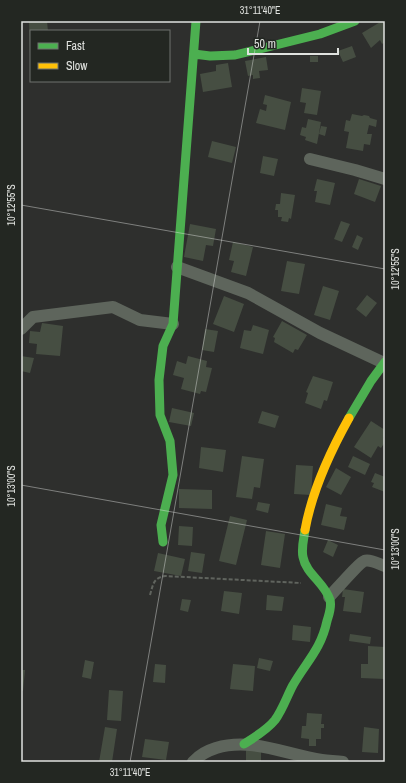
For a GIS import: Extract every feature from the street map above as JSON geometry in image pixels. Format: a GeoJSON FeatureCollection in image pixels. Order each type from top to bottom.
{"type":"FeatureCollection","features":[{"type":"Feature","properties":{"kind":"street"},"geometry":{"type":"LineString","coordinates":[[163,542],[161,525],[173,475],[173,469],[170,441],[160,415],[159,380],[163,346],[173,324],[196,21]]}},
{"type":"Feature","properties":{"kind":"street"},"geometry":{"type":"LineString","coordinates":[[194,54],[210,56],[235,55],[320,34],[355,21]]}},
{"type":"Feature","properties":{"kind":"street"},"geometry":{"type":"LineString","coordinates":[[310,159],[385,179]]}},
{"type":"Feature","properties":{"kind":"street"},"geometry":{"type":"LineString","coordinates":[[177,267],[248,293],[320,333],[385,362],[368,384],[332,452],[312,502],[304,535],[302,554],[305,564],[329,597],[329,615],[322,639],[294,685],[279,714],[270,726],[244,744]]}},
{"type":"Feature","properties":{"kind":"street"},"geometry":{"type":"LineString","coordinates":[[21,329],[33,317],[113,307],[140,320],[173,324]]}},
{"type":"Feature","properties":{"kind":"street"},"geometry":{"type":"LineString","coordinates":[[329,597],[359,563],[364,560],[385,566]]}},
{"type":"Feature","properties":{"kind":"street"},"geometry":{"type":"LineString","coordinates":[[193,762],[204,752],[225,746],[244,744],[321,760],[343,762]]}},
{"type":"Feature","properties":{"kind":"path"},"geometry":{"type":"LineString","coordinates":[[150,595],[154,582],[158,577],[165,576],[320,584]]}},
{"type":"Feature","properties":{"kind":"building"},"geometry":{"type":"Polygon","coordinates":[[[29,21],[47,21],[48,30],[30,30],[30,56],[29,21]]]}},
{"type":"Feature","properties":{"kind":"building"},"geometry":{"type":"Polygon","coordinates":[[[382,21],[385,21],[385,42],[382,44],[380,40],[371,48],[362,33],[382,21]]]}},
{"type":"Feature","properties":{"kind":"building"},"geometry":{"type":"Polygon","coordinates":[[[352,46],[356,57],[343,62],[338,51],[352,46]]]}},
{"type":"Feature","properties":{"kind":"building"},"geometry":{"type":"Polygon","coordinates":[[[310,56],[318,56],[318,62],[310,62],[310,56]]]}},
{"type":"Feature","properties":{"kind":"building"},"geometry":{"type":"Polygon","coordinates":[[[266,57],[268,70],[259,71],[260,78],[253,79],[253,75],[248,76],[245,61],[266,57]]]}},
{"type":"Feature","properties":{"kind":"building"},"geometry":{"type":"Polygon","coordinates":[[[228,63],[232,87],[203,92],[200,74],[216,71],[216,65],[228,63]]]}},
{"type":"Feature","properties":{"kind":"building"},"geometry":{"type":"Polygon","coordinates":[[[302,88],[321,91],[317,115],[304,113],[306,103],[300,102],[302,88]]]}},
{"type":"Feature","properties":{"kind":"building"},"geometry":{"type":"Polygon","coordinates":[[[265,95],[291,102],[285,130],[256,123],[260,109],[266,111],[267,105],[263,104],[265,95]]]}},
{"type":"Feature","properties":{"kind":"building"},"geometry":{"type":"Polygon","coordinates":[[[352,114],[369,116],[370,118],[377,120],[376,127],[369,125],[367,134],[372,134],[370,145],[364,144],[363,151],[346,148],[349,132],[344,131],[346,120],[350,121],[352,114]]]}},
{"type":"Feature","properties":{"kind":"building"},"geometry":{"type":"Polygon","coordinates":[[[308,119],[321,122],[317,144],[305,140],[306,137],[300,135],[302,127],[306,128],[308,119]]]}},
{"type":"Feature","properties":{"kind":"building"},"geometry":{"type":"Polygon","coordinates":[[[321,126],[327,127],[325,136],[319,134],[321,126]]]}},
{"type":"Feature","properties":{"kind":"building"},"geometry":{"type":"Polygon","coordinates":[[[212,141],[236,147],[232,163],[208,157],[212,141]]]}},
{"type":"Feature","properties":{"kind":"building"},"geometry":{"type":"Polygon","coordinates":[[[263,156],[278,159],[274,176],[260,173],[263,156]]]}},
{"type":"Feature","properties":{"kind":"building"},"geometry":{"type":"Polygon","coordinates":[[[317,179],[335,183],[330,205],[315,202],[317,191],[314,191],[317,179]]]}},
{"type":"Feature","properties":{"kind":"building"},"geometry":{"type":"Polygon","coordinates":[[[359,179],[381,186],[375,202],[354,194],[359,179]]]}},
{"type":"Feature","properties":{"kind":"building"},"geometry":{"type":"Polygon","coordinates":[[[281,193],[295,195],[291,219],[289,218],[288,222],[281,221],[282,217],[278,217],[278,210],[275,210],[276,204],[280,204],[281,193]]]}},
{"type":"Feature","properties":{"kind":"building"},"geometry":{"type":"Polygon","coordinates":[[[341,221],[350,224],[342,242],[334,239],[341,221]]]}},
{"type":"Feature","properties":{"kind":"building"},"geometry":{"type":"Polygon","coordinates":[[[190,224],[216,229],[213,246],[206,245],[203,261],[184,257],[190,224]]]}},
{"type":"Feature","properties":{"kind":"building"},"geometry":{"type":"Polygon","coordinates":[[[357,235],[363,238],[358,250],[352,247],[357,235]]]}},
{"type":"Feature","properties":{"kind":"building"},"geometry":{"type":"Polygon","coordinates":[[[233,242],[253,247],[246,276],[231,272],[234,261],[229,260],[233,242]]]}},
{"type":"Feature","properties":{"kind":"building"},"geometry":{"type":"Polygon","coordinates":[[[287,261],[305,264],[299,294],[281,291],[287,261]]]}},
{"type":"Feature","properties":{"kind":"building"},"geometry":{"type":"Polygon","coordinates":[[[323,286],[339,291],[330,320],[314,315],[323,286]]]}},
{"type":"Feature","properties":{"kind":"building"},"geometry":{"type":"Polygon","coordinates":[[[367,295],[377,303],[366,317],[356,309],[367,295]]]}},
{"type":"Feature","properties":{"kind":"building"},"geometry":{"type":"Polygon","coordinates":[[[224,296],[244,304],[234,332],[213,324],[224,296]]]}},
{"type":"Feature","properties":{"kind":"building"},"geometry":{"type":"Polygon","coordinates":[[[282,321],[307,335],[298,350],[295,349],[293,353],[274,342],[275,338],[273,337],[282,321]]]}},
{"type":"Feature","properties":{"kind":"building"},"geometry":{"type":"Polygon","coordinates":[[[42,323],[63,326],[60,356],[36,354],[37,344],[29,343],[30,331],[40,332],[42,323]]]}},
{"type":"Feature","properties":{"kind":"building"},"geometry":{"type":"Polygon","coordinates":[[[253,325],[269,330],[263,354],[240,348],[244,330],[251,331],[253,325]]]}},
{"type":"Feature","properties":{"kind":"building"},"geometry":{"type":"Polygon","coordinates":[[[205,329],[218,331],[214,352],[202,350],[205,329]]]}},
{"type":"Feature","properties":{"kind":"building"},"geometry":{"type":"Polygon","coordinates":[[[21,356],[34,358],[30,373],[21,371],[21,356]]]}},
{"type":"Feature","properties":{"kind":"building"},"geometry":{"type":"Polygon","coordinates":[[[188,356],[207,361],[206,367],[212,368],[206,392],[201,391],[200,394],[181,389],[184,378],[173,375],[177,361],[186,364],[188,356]]]}},
{"type":"Feature","properties":{"kind":"building"},"geometry":{"type":"Polygon","coordinates":[[[313,376],[333,382],[327,401],[324,400],[321,409],[305,403],[308,393],[306,392],[313,376]]]}},
{"type":"Feature","properties":{"kind":"building"},"geometry":{"type":"Polygon","coordinates":[[[172,408],[194,413],[191,426],[169,422],[172,408]]]}},
{"type":"Feature","properties":{"kind":"building"},"geometry":{"type":"Polygon","coordinates":[[[262,411],[279,416],[275,428],[258,423],[262,411]]]}},
{"type":"Feature","properties":{"kind":"building"},"geometry":{"type":"Polygon","coordinates":[[[371,421],[385,430],[385,436],[383,438],[385,439],[385,442],[381,448],[378,446],[371,458],[354,447],[371,421]]]}},
{"type":"Feature","properties":{"kind":"building"},"geometry":{"type":"Polygon","coordinates":[[[201,447],[226,450],[223,472],[199,468],[201,447]]]}},
{"type":"Feature","properties":{"kind":"building"},"geometry":{"type":"Polygon","coordinates":[[[242,456],[264,459],[260,488],[254,487],[252,499],[236,497],[242,456]]]}},
{"type":"Feature","properties":{"kind":"building"},"geometry":{"type":"Polygon","coordinates":[[[353,456],[370,464],[365,475],[348,467],[353,456]]]}},
{"type":"Feature","properties":{"kind":"building"},"geometry":{"type":"Polygon","coordinates":[[[296,465],[313,466],[311,495],[294,494],[296,465]]]}},
{"type":"Feature","properties":{"kind":"building"},"geometry":{"type":"Polygon","coordinates":[[[336,468],[351,477],[341,495],[326,487],[336,468]]]}},
{"type":"Feature","properties":{"kind":"building"},"geometry":{"type":"Polygon","coordinates":[[[375,473],[385,477],[385,492],[372,487],[374,483],[371,482],[375,473]]]}},
{"type":"Feature","properties":{"kind":"building"},"geometry":{"type":"Polygon","coordinates":[[[179,489],[212,490],[212,509],[179,508],[179,489]]]}},
{"type":"Feature","properties":{"kind":"building"},"geometry":{"type":"Polygon","coordinates":[[[258,502],[270,504],[268,513],[256,510],[258,502]]]}},
{"type":"Feature","properties":{"kind":"building"},"geometry":{"type":"Polygon","coordinates":[[[326,504],[342,508],[340,516],[347,517],[344,530],[321,525],[326,504]]]}},
{"type":"Feature","properties":{"kind":"building"},"geometry":{"type":"Polygon","coordinates":[[[230,516],[247,520],[236,565],[219,561],[230,516]]]}},
{"type":"Feature","properties":{"kind":"building"},"geometry":{"type":"Polygon","coordinates":[[[179,526],[193,527],[192,546],[178,545],[179,526]]]}},
{"type":"Feature","properties":{"kind":"building"},"geometry":{"type":"Polygon","coordinates":[[[266,531],[285,534],[280,568],[261,565],[266,531]]]}},
{"type":"Feature","properties":{"kind":"building"},"geometry":{"type":"Polygon","coordinates":[[[328,540],[338,545],[333,557],[323,552],[328,540]]]}},
{"type":"Feature","properties":{"kind":"building"},"geometry":{"type":"Polygon","coordinates":[[[191,552],[205,554],[202,573],[188,571],[191,552]]]}},
{"type":"Feature","properties":{"kind":"building"},"geometry":{"type":"Polygon","coordinates":[[[158,553],[185,559],[181,576],[154,571],[158,553]]]}},
{"type":"Feature","properties":{"kind":"building"},"geometry":{"type":"Polygon","coordinates":[[[343,589],[364,592],[361,613],[343,611],[345,597],[342,597],[343,589]]]}},
{"type":"Feature","properties":{"kind":"building"},"geometry":{"type":"Polygon","coordinates":[[[224,591],[242,593],[239,614],[221,611],[224,591]]]}},
{"type":"Feature","properties":{"kind":"building"},"geometry":{"type":"Polygon","coordinates":[[[267,595],[284,597],[282,611],[266,610],[267,595]]]}},
{"type":"Feature","properties":{"kind":"building"},"geometry":{"type":"Polygon","coordinates":[[[182,599],[191,600],[188,612],[180,610],[182,599]]]}},
{"type":"Feature","properties":{"kind":"building"},"geometry":{"type":"Polygon","coordinates":[[[293,625],[311,627],[310,642],[292,640],[293,625]]]}},
{"type":"Feature","properties":{"kind":"building"},"geometry":{"type":"Polygon","coordinates":[[[350,634],[371,637],[370,644],[349,641],[350,634]]]}},
{"type":"Feature","properties":{"kind":"building"},"geometry":{"type":"Polygon","coordinates":[[[368,646],[385,647],[385,679],[361,678],[361,664],[368,664],[368,646]]]}},
{"type":"Feature","properties":{"kind":"building"},"geometry":{"type":"Polygon","coordinates":[[[259,658],[273,661],[270,671],[257,668],[259,658]]]}},
{"type":"Feature","properties":{"kind":"building"},"geometry":{"type":"Polygon","coordinates":[[[85,660],[94,662],[91,679],[82,677],[85,660]]]}},
{"type":"Feature","properties":{"kind":"building"},"geometry":{"type":"Polygon","coordinates":[[[155,664],[166,665],[165,683],[153,682],[155,664]]]}},
{"type":"Feature","properties":{"kind":"building"},"geometry":{"type":"Polygon","coordinates":[[[233,664],[255,666],[253,691],[230,689],[233,664]]]}},
{"type":"Feature","properties":{"kind":"building"},"geometry":{"type":"Polygon","coordinates":[[[21,670],[25,670],[23,691],[21,691],[21,670]]]}},
{"type":"Feature","properties":{"kind":"building"},"geometry":{"type":"Polygon","coordinates":[[[109,690],[123,691],[121,721],[107,720],[109,690]]]}},
{"type":"Feature","properties":{"kind":"building"},"geometry":{"type":"Polygon","coordinates":[[[307,713],[322,714],[321,724],[324,724],[324,728],[321,728],[321,739],[316,739],[316,746],[309,746],[309,739],[301,738],[302,726],[306,726],[307,713]]]}},
{"type":"Feature","properties":{"kind":"building"},"geometry":{"type":"Polygon","coordinates":[[[105,727],[117,729],[112,762],[99,762],[105,727]]]}},
{"type":"Feature","properties":{"kind":"building"},"geometry":{"type":"Polygon","coordinates":[[[364,727],[379,729],[378,753],[362,752],[364,727]]]}},
{"type":"Feature","properties":{"kind":"building"},"geometry":{"type":"Polygon","coordinates":[[[145,739],[169,742],[166,760],[142,757],[145,739]]]}},
{"type":"Feature","properties":{"kind":"building"},"geometry":{"type":"Polygon","coordinates":[[[246,749],[261,750],[261,762],[246,762],[246,749]]]}},
{"type":"Feature","properties":{"kind":"traffic: fast"},"geometry":{"type":"LineString","coordinates":[[163,542],[161,525],[173,475],[170,441],[160,415],[159,380],[163,346],[173,324],[196,21]]}},
{"type":"Feature","properties":{"kind":"traffic: fast"},"geometry":{"type":"LineString","coordinates":[[194,54],[210,56],[235,55],[320,34],[355,21]]}},
{"type":"Feature","properties":{"kind":"traffic: fast"},"geometry":{"type":"LineString","coordinates":[[349,418],[371,381],[385,362]]}},
{"type":"Feature","properties":{"kind":"traffic: fast"},"geometry":{"type":"LineString","coordinates":[[244,744],[265,730],[275,720],[293,685],[317,647],[324,631],[330,610],[331,603],[328,594],[312,574],[303,557],[302,550],[305,530]]}},
{"type":"Feature","properties":{"kind":"traffic: slow"},"geometry":{"type":"LineString","coordinates":[[305,530],[312,501],[322,472],[349,418]]}}]}
